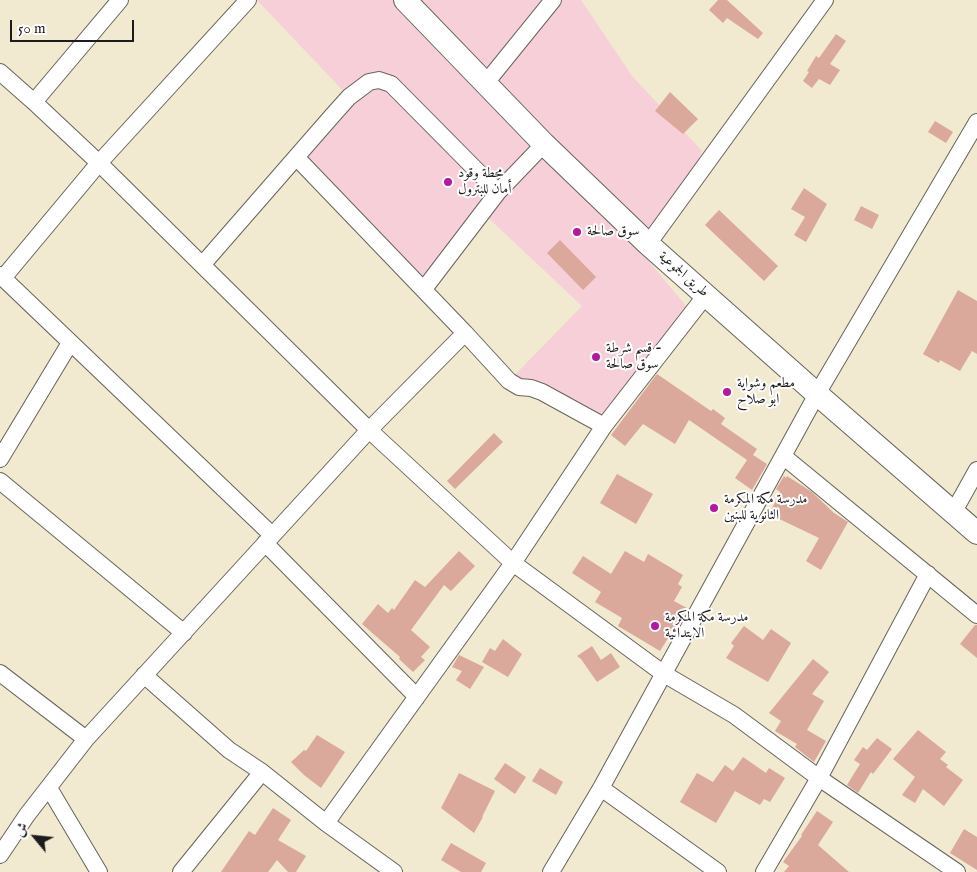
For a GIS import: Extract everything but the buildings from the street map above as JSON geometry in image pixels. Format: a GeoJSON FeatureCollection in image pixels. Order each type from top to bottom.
{"type":"FeatureCollection","features":[{"type":"Feature","properties":{"kind":"main road","name":"طريق الجموعية"},"geometry":{"type":"LineString","coordinates":[[405,0],[544,144],[648,244],[977,533]]}},
{"type":"Feature","properties":{"kind":"street"},"geometry":{"type":"LineString","coordinates":[[34,102],[120,0]]}},
{"type":"Feature","properties":{"kind":"street"},"geometry":{"type":"LineString","coordinates":[[248,0],[99,163],[2,277],[269,539],[417,697]]}},
{"type":"Feature","properties":{"kind":"street"},"geometry":{"type":"LineString","coordinates":[[485,84],[553,0]]}},
{"type":"Feature","properties":{"kind":"street"},"geometry":{"type":"LineString","coordinates":[[648,244],[825,0]]}},
{"type":"Feature","properties":{"kind":"street"},"geometry":{"type":"LineString","coordinates":[[0,72],[99,163],[369,430],[513,563],[664,674],[734,715],[819,778],[957,872]]}},
{"type":"Feature","properties":{"kind":"street"},"geometry":{"type":"LineString","coordinates":[[202,265],[349,97],[369,82],[379,80],[391,84],[498,192]]}},
{"type":"Feature","properties":{"kind":"street"},"geometry":{"type":"LineString","coordinates":[[551,872],[601,788],[817,394],[977,122]]}},
{"type":"Feature","properties":{"kind":"street"},"geometry":{"type":"LineString","coordinates":[[424,289],[498,192],[544,144]]}},
{"type":"Feature","properties":{"kind":"street"},"geometry":{"type":"LineString","coordinates":[[296,157],[424,289],[509,381],[519,387],[531,388],[542,392],[604,426]]}},
{"type":"Feature","properties":{"kind":"street"},"geometry":{"type":"LineString","coordinates":[[326,823],[513,563],[604,426],[706,295]]}},
{"type":"Feature","properties":{"kind":"street"},"geometry":{"type":"LineString","coordinates":[[0,855],[86,739],[369,430],[465,333]]}},
{"type":"Feature","properties":{"kind":"street"},"geometry":{"type":"LineString","coordinates":[[0,459],[70,343]]}},
{"type":"Feature","properties":{"kind":"street"},"geometry":{"type":"LineString","coordinates":[[782,456],[977,615]]}},
{"type":"Feature","properties":{"kind":"street"},"geometry":{"type":"LineString","coordinates":[[953,513],[977,470]]}},
{"type":"Feature","properties":{"kind":"street"},"geometry":{"type":"LineString","coordinates":[[0,481],[184,633]]}},
{"type":"Feature","properties":{"kind":"street"},"geometry":{"type":"LineString","coordinates":[[764,872],[819,778],[928,574]]}},
{"type":"Feature","properties":{"kind":"street"},"geometry":{"type":"LineString","coordinates":[[0,673],[86,739]]}},
{"type":"Feature","properties":{"kind":"street"},"geometry":{"type":"LineString","coordinates":[[144,676],[229,750],[262,772],[326,823],[394,872]]}},
{"type":"Feature","properties":{"kind":"street"},"geometry":{"type":"LineString","coordinates":[[185,870],[262,772]]}},
{"type":"Feature","properties":{"kind":"street"},"geometry":{"type":"LineString","coordinates":[[48,788],[99,872]]}},
{"type":"Feature","properties":{"kind":"street"},"geometry":{"type":"LineString","coordinates":[[601,788],[718,872]]}},
{"type":"Feature","properties":{"kind":"shaded area","name":"سوق صالحة"},"geometry":{"type":"Polygon","coordinates":[[[257,0],[581,0],[632,76],[702,151],[695,169],[680,185],[640,251],[692,313],[604,426],[509,381],[582,306],[482,212],[424,289],[296,157],[349,97],[257,0]]]}},
{"type":"Feature","properties":{"kind":"place","name":"محطة وقود أمان للبترول"},"geometry":{"type":"Point","coordinates":[448,182]}},
{"type":"Feature","properties":{"kind":"place","name":"سوق صالحة"},"geometry":{"type":"Point","coordinates":[577,232]}},
{"type":"Feature","properties":{"kind":"place","name":"قسم شرطة - سوق صالحة"},"geometry":{"type":"Point","coordinates":[596,357]}},
{"type":"Feature","properties":{"kind":"place","name":"مطعم وشواية ابو صلاح"},"geometry":{"type":"Point","coordinates":[727,392]}},
{"type":"Feature","properties":{"kind":"place","name":"مدرسة مكة المكرمة الثانوية للبنين"},"geometry":{"type":"Point","coordinates":[714,508]}},
{"type":"Feature","properties":{"kind":"place","name":"مدرسة مكة المكرمة الابتدائية"},"geometry":{"type":"Point","coordinates":[655,626]}}]}
